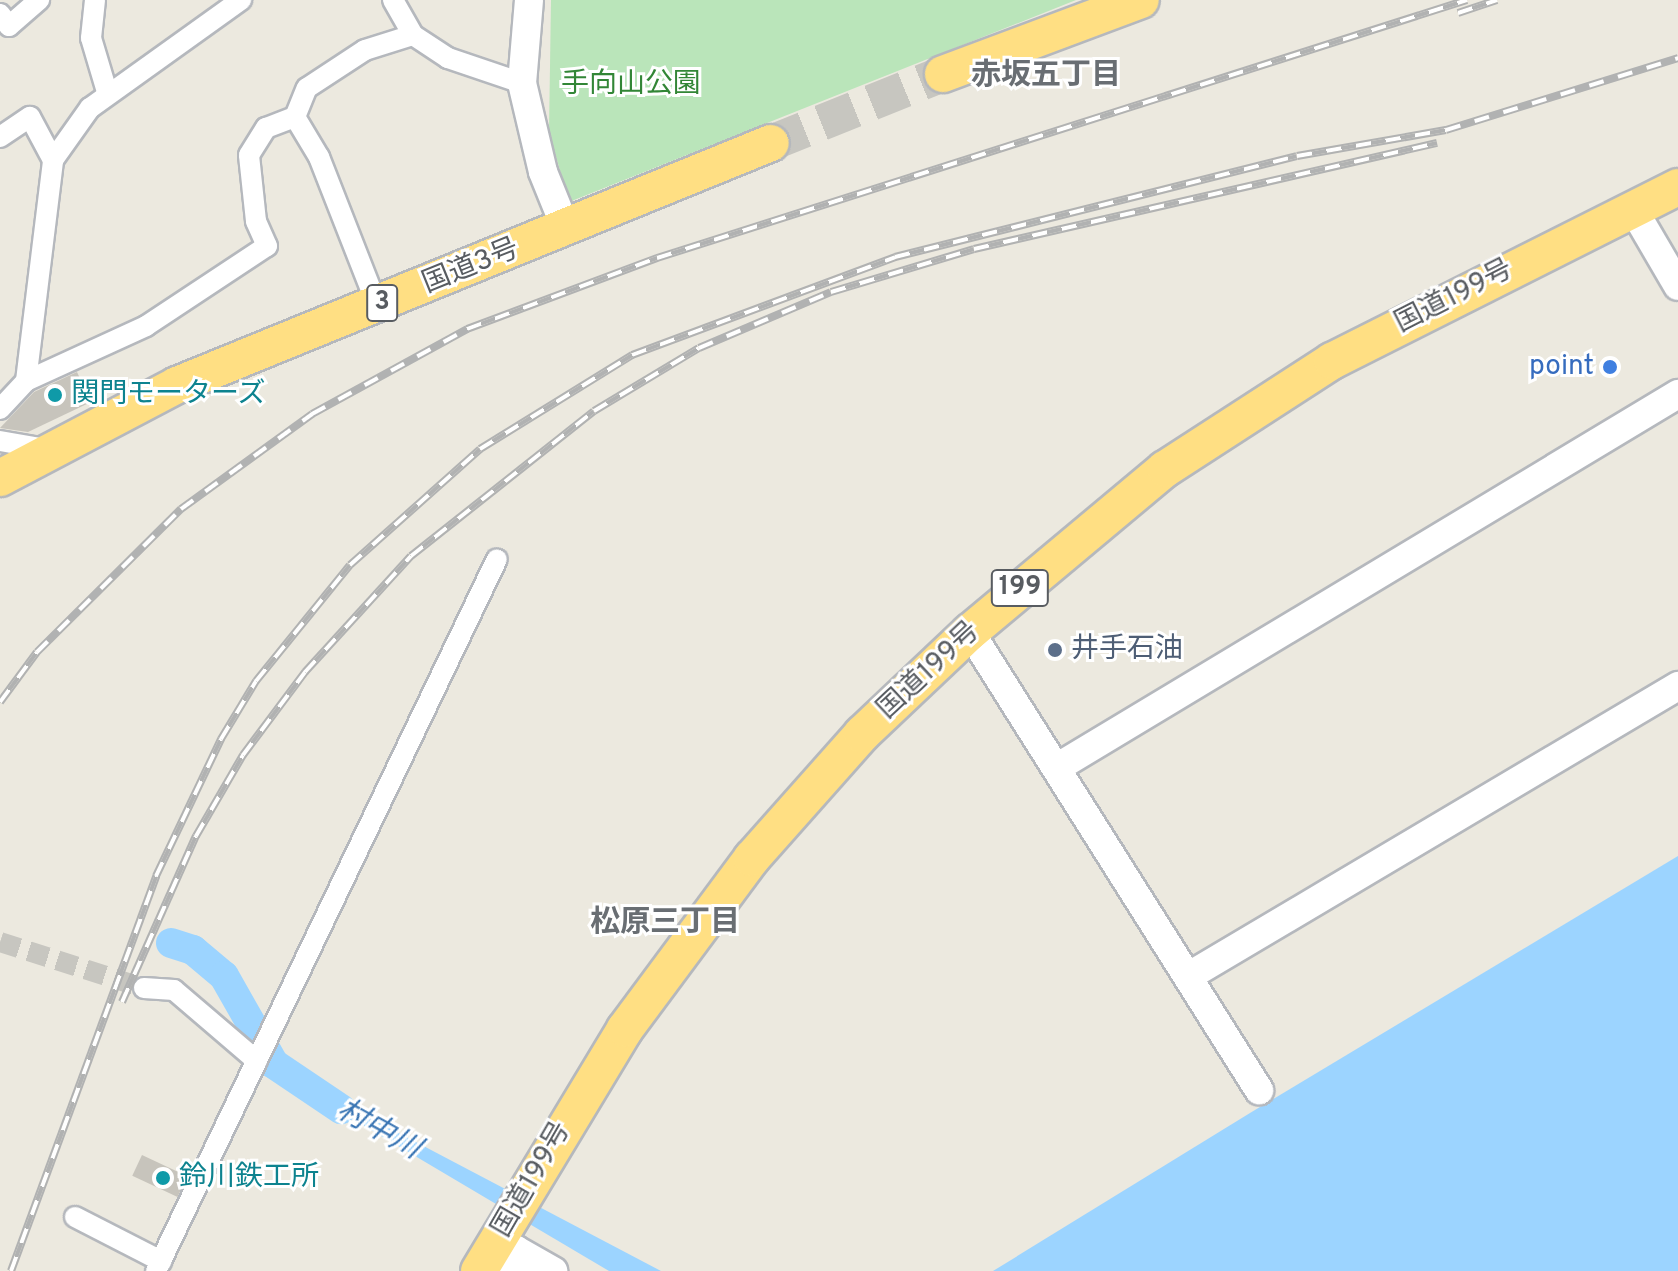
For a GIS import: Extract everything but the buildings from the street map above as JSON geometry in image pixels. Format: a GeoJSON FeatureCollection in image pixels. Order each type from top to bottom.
{"type":"FeatureCollection","features":[{"type":"Feature","properties":{"kind":"highway"},"geometry":{"type":"LineString","coordinates":[[943,74],[1141,0]]}},
{"type":"Feature","properties":{"kind":"highway","name":"国道3号"},"geometry":{"type":"LineString","coordinates":[[0,478],[46,449],[177,385],[771,143]]}},
{"type":"Feature","properties":{"kind":"highway","name":"国道199号"},"geometry":{"type":"LineString","coordinates":[[506,1253],[539,1186],[639,1039],[732,917],[976,639],[1190,477],[1271,423],[1638,217],[1678,187]]}},
{"type":"Feature","properties":{"kind":"highway","name":"国道199号"},"geometry":{"type":"LineString","coordinates":[[1638,217],[1678,208]]}},
{"type":"Feature","properties":{"kind":"street"},"geometry":{"type":"LineString","coordinates":[[0,14],[9,26],[39,0]]}},
{"type":"Feature","properties":{"kind":"street"},"geometry":{"type":"LineString","coordinates":[[95,0],[91,38],[108,95]]}},
{"type":"Feature","properties":{"kind":"street"},"geometry":{"type":"LineString","coordinates":[[26,381],[53,160],[108,95],[241,0]]}},
{"type":"Feature","properties":{"kind":"street"},"geometry":{"type":"LineString","coordinates":[[393,0],[413,35],[448,58],[522,83]]}},
{"type":"Feature","properties":{"kind":"street"},"geometry":{"type":"LineString","coordinates":[[529,0],[522,83],[543,172],[566,229]]}},
{"type":"Feature","properties":{"kind":"street"},"geometry":{"type":"LineString","coordinates":[[0,409],[26,381],[146,326],[267,246],[256,221],[249,155],[266,128],[295,117],[307,88],[365,50],[413,35]]}},
{"type":"Feature","properties":{"kind":"street"},"geometry":{"type":"LineString","coordinates":[[0,137],[30,117],[53,160]]}},
{"type":"Feature","properties":{"kind":"street"},"geometry":{"type":"LineString","coordinates":[[295,117],[319,157],[377,305]]}},
{"type":"Feature","properties":{"kind":"street"},"geometry":{"type":"LineString","coordinates":[[1638,217],[1678,286]]}},
{"type":"Feature","properties":{"kind":"street"},"geometry":{"type":"LineString","coordinates":[[1058,767],[1678,394]]}},
{"type":"Feature","properties":{"kind":"street"},"geometry":{"type":"LineString","coordinates":[[0,441],[46,449]]}},
{"type":"Feature","properties":{"kind":"street"},"geometry":{"type":"LineString","coordinates":[[75,1217],[159,1266],[497,559]]}},
{"type":"Feature","properties":{"kind":"street"},"geometry":{"type":"LineString","coordinates":[[976,639],[1259,1090]]}},
{"type":"Feature","properties":{"kind":"street"},"geometry":{"type":"LineString","coordinates":[[1189,976],[1678,686]]}},
{"type":"Feature","properties":{"kind":"street"},"geometry":{"type":"LineString","coordinates":[[144,988],[174,990],[257,1061]]}},
{"type":"Feature","properties":{"kind":"street"},"geometry":{"type":"LineString","coordinates":[[506,1253],[553,1271]]}},
{"type":"Feature","properties":{"kind":"green space","name":"手向山公園"},"geometry":{"type":"Polygon","coordinates":[[[551,0],[1076,0],[569,202],[549,132],[551,0]]]}},
{"type":"Feature","properties":{"kind":"water"},"geometry":{"type":"Polygon","coordinates":[[[1678,856],[1678,1271],[993,1271],[1250,1113],[1678,856]]]}},
{"type":"Feature","properties":{"kind":"water"},"geometry":{"type":"Polygon","coordinates":[[[317,1090],[661,1271],[609,1271],[307,1092],[317,1090]]]}},
{"type":"Feature","properties":{"kind":"waterway","name":"村中川"},"geometry":{"type":"LineString","coordinates":[[171,943],[193,950],[224,976],[274,1064],[341,1109]]}},
{"type":"Feature","properties":{"kind":"tunnel"},"geometry":{"type":"LineString","coordinates":[[771,143],[943,74]]}},
{"type":"Feature","properties":{"kind":"tunnel"},"geometry":{"type":"LineString","coordinates":[[0,942],[144,988]]}},
{"type":"Feature","properties":{"kind":"railway"},"geometry":{"type":"LineString","coordinates":[[0,702],[37,652],[181,509],[312,414],[467,329],[657,258],[1467,0]]}},
{"type":"Feature","properties":{"kind":"railway"},"geometry":{"type":"LineString","coordinates":[[1458,13],[1497,0]]}},
{"type":"Feature","properties":{"kind":"railway"},"geometry":{"type":"LineString","coordinates":[[11,1271],[156,876],[221,739],[256,681],[350,565],[480,449],[632,355],[895,257],[1297,156],[1446,130],[1678,58]]}},
{"type":"Feature","properties":{"kind":"railway"},"geometry":{"type":"LineString","coordinates":[[122,1002],[196,836],[243,755],[305,672],[411,556],[594,411],[699,348],[831,292],[974,249],[1437,143]]}},
{"type":"Feature","properties":{"kind":"place","name":"point"},"geometry":{"type":"Point","coordinates":[1610,367]}},
{"type":"Feature","properties":{"kind":"place","name":"関門モーターズ"},"geometry":{"type":"Point","coordinates":[55,395]}},
{"type":"Feature","properties":{"kind":"place","name":"井手石油"},"geometry":{"type":"Point","coordinates":[1055,650]}},
{"type":"Feature","properties":{"kind":"place","name":"鈴川鉄工所"},"geometry":{"type":"Point","coordinates":[163,1178]}},
{"type":"Feature","properties":{"kind":"district","name":"赤坂五丁目"},"geometry":{"type":"Point","coordinates":[1046,77]}},
{"type":"Feature","properties":{"kind":"district","name":"松原三丁目"},"geometry":{"type":"Point","coordinates":[665,924]}}]}
